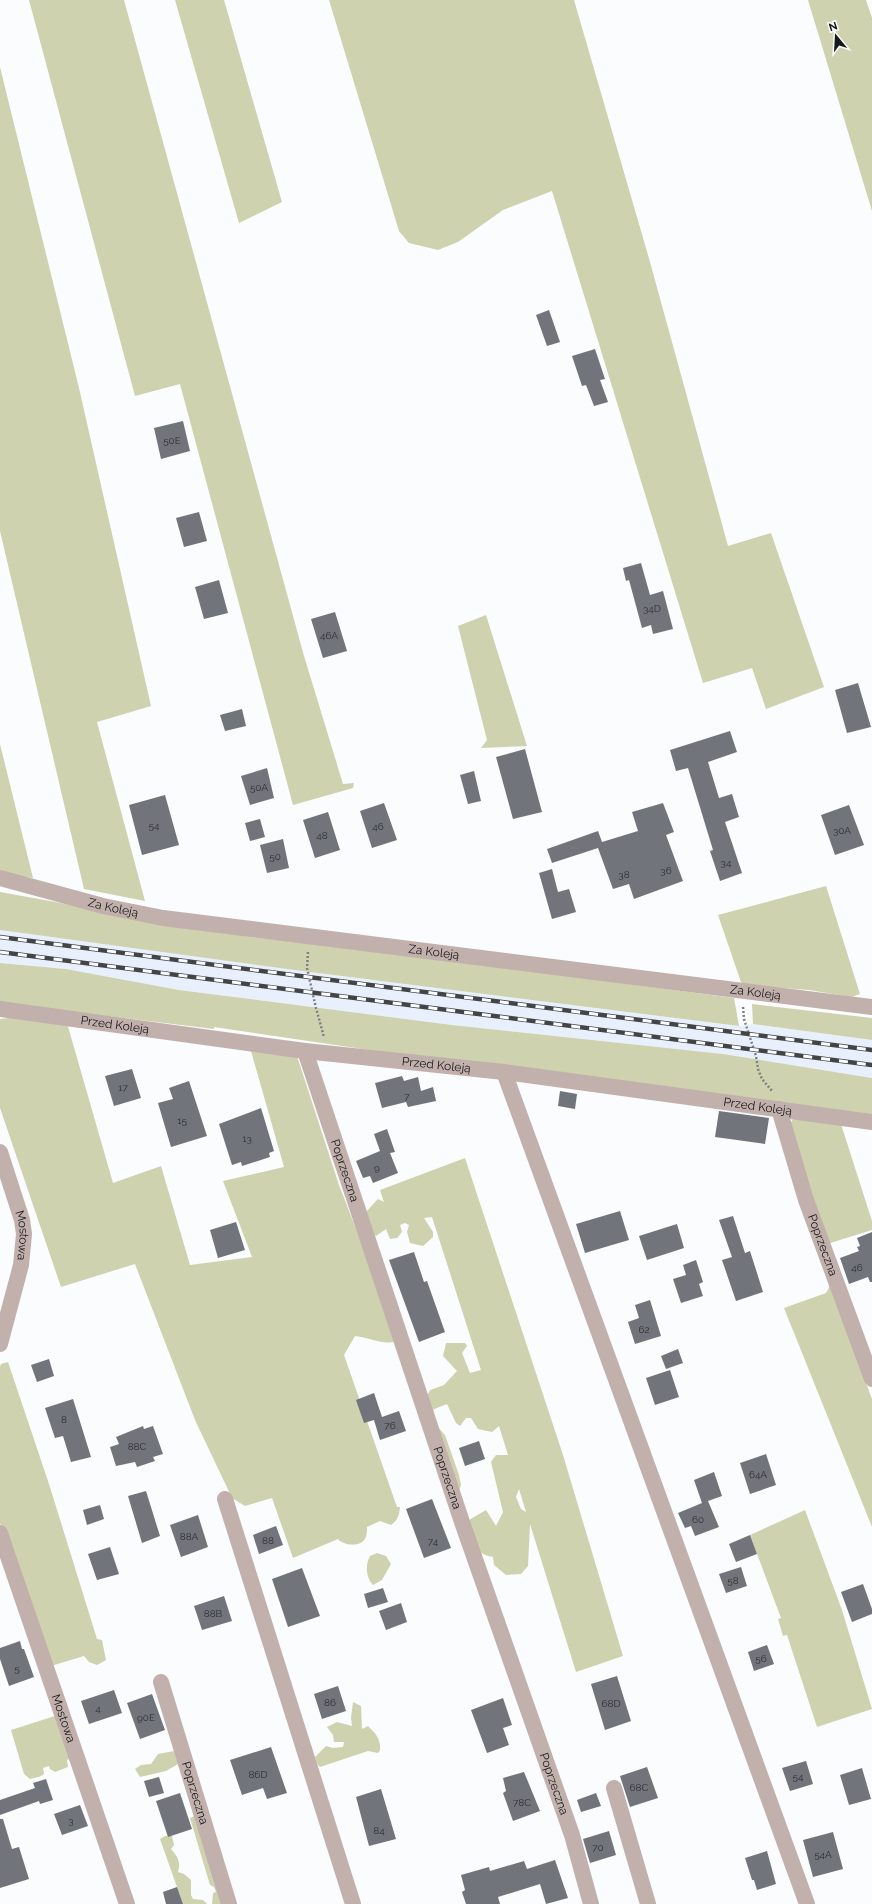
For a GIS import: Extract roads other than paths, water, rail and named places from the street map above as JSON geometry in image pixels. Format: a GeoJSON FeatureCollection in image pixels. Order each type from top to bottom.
{"type":"FeatureCollection","features":[{"type":"Feature","properties":{"kind":"street","name":"Za Koleją"},"geometry":{"type":"LineString","coordinates":[[0,878],[125,911],[163,918],[872,1007]]}},
{"type":"Feature","properties":{"kind":"street","name":"Przed Koleją"},"geometry":{"type":"LineString","coordinates":[[0,1008],[305,1051],[504,1072],[872,1122]]}},
{"type":"Feature","properties":{"kind":"street","name":"Poprzeczna"},"geometry":{"type":"LineString","coordinates":[[305,1051],[465,1532],[572,1835],[592,1904]]}},
{"type":"Feature","properties":{"kind":"street"},"geometry":{"type":"LineString","coordinates":[[504,1072],[807,1904]]}},
{"type":"Feature","properties":{"kind":"street","name":"Poprzeczna"},"geometry":{"type":"LineString","coordinates":[[780,1110],[806,1200],[872,1379]]}},
{"type":"Feature","properties":{"kind":"street","name":"Mostowa"},"geometry":{"type":"LineString","coordinates":[[0,1152],[22,1220],[24,1234],[21,1265],[0,1344]]}},
{"type":"Feature","properties":{"kind":"street"},"geometry":{"type":"LineString","coordinates":[[225,1499],[353,1904]]}},
{"type":"Feature","properties":{"kind":"street","name":"Mostowa"},"geometry":{"type":"LineString","coordinates":[[0,1533],[127,1904]]}},
{"type":"Feature","properties":{"kind":"street","name":"Poprzeczna"},"geometry":{"type":"LineString","coordinates":[[161,1682],[229,1904]]}},
{"type":"Feature","properties":{"kind":"street"},"geometry":{"type":"LineString","coordinates":[[614,1788],[648,1904]]}},
{"type":"Feature","properties":{"kind":"railway"},"geometry":{"type":"LineString","coordinates":[[0,937],[872,1050]]}},
{"type":"Feature","properties":{"kind":"railway"},"geometry":{"type":"LineString","coordinates":[[0,952],[872,1065]]}}]}
